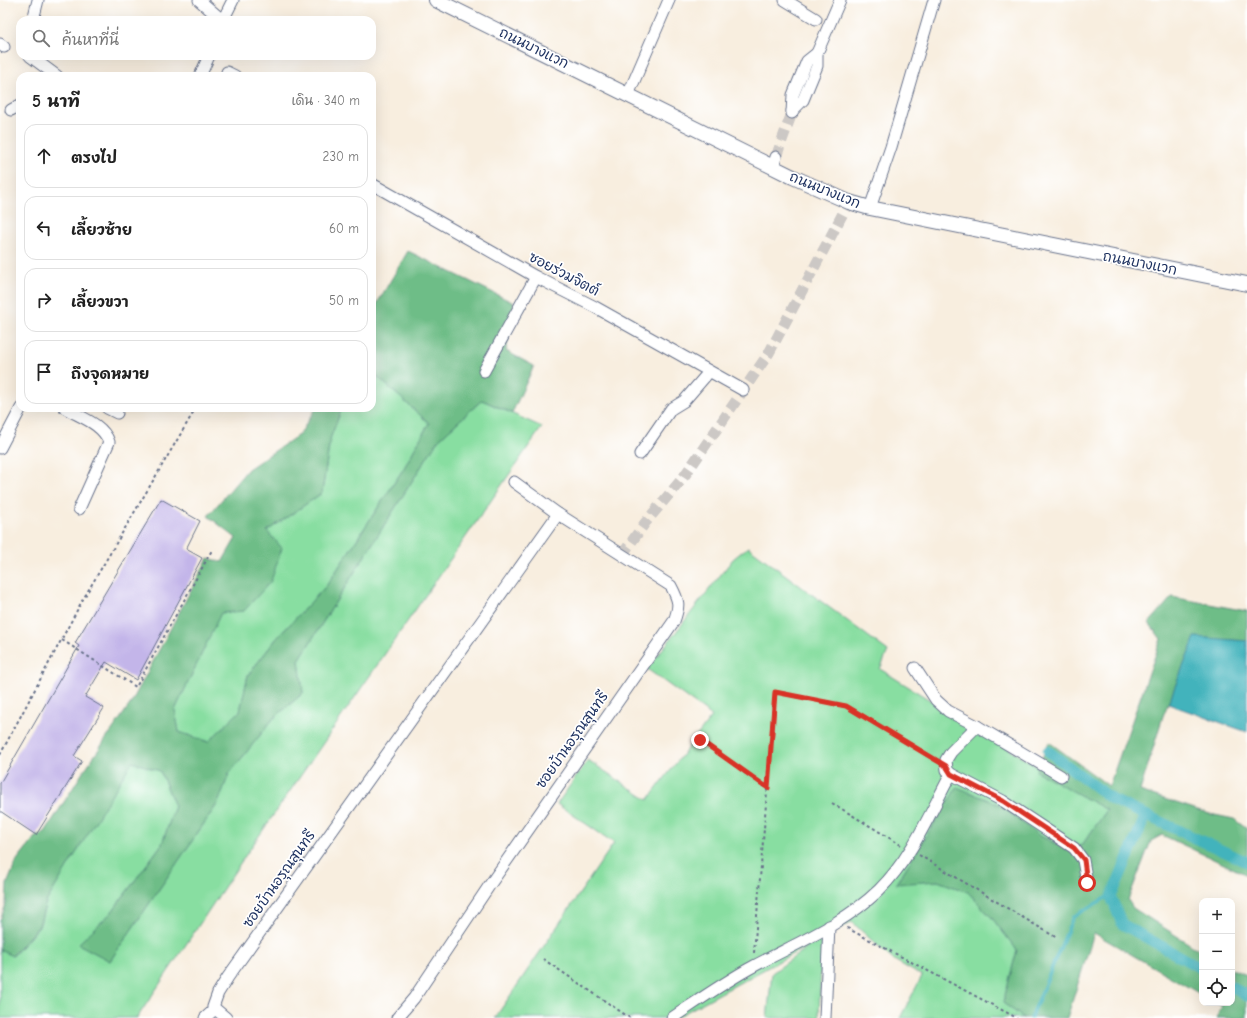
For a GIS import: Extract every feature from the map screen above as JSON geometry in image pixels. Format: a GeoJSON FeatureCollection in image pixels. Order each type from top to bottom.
{"type":"FeatureCollection","features":[{"type":"Feature","properties":{"kind":"main road","name":"ถนนบางแวก"},"geometry":{"type":"LineString","coordinates":[[436,0],[628,95],[774,162],[849,202],[870,208],[1247,284]]}},
{"type":"Feature","properties":{"kind":"street"},"geometry":{"type":"LineString","coordinates":[[35,16],[38,0]]}},
{"type":"Feature","properties":{"kind":"street"},"geometry":{"type":"LineString","coordinates":[[199,0],[217,16]]}},
{"type":"Feature","properties":{"kind":"street"},"geometry":{"type":"LineString","coordinates":[[224,16],[233,0]]}},
{"type":"Feature","properties":{"kind":"street"},"geometry":{"type":"LineString","coordinates":[[628,95],[669,0]]}},
{"type":"Feature","properties":{"kind":"street"},"geometry":{"type":"LineString","coordinates":[[785,0],[816,19]]}},
{"type":"Feature","properties":{"kind":"street"},"geometry":{"type":"LineString","coordinates":[[792,112],[803,100],[817,66],[817,53],[840,0]]}},
{"type":"Feature","properties":{"kind":"street"},"geometry":{"type":"LineString","coordinates":[[870,208],[891,147],[934,0]]}},
{"type":"Feature","properties":{"kind":"street"},"geometry":{"type":"LineString","coordinates":[[34,60],[44,72]]}},
{"type":"Feature","properties":{"kind":"street"},"geometry":{"type":"LineString","coordinates":[[202,72],[206,60]]}},
{"type":"Feature","properties":{"kind":"street","name":"ซอยร่วมจิตต์"},"geometry":{"type":"LineString","coordinates":[[376,186],[536,277],[595,307],[708,372],[743,390]]}},
{"type":"Feature","properties":{"kind":"street"},"geometry":{"type":"LineString","coordinates":[[484,371],[536,277]]}},
{"type":"Feature","properties":{"kind":"street"},"geometry":{"type":"LineString","coordinates":[[640,454],[671,409],[684,400],[708,372]]}},
{"type":"Feature","properties":{"kind":"street"},"geometry":{"type":"LineString","coordinates":[[0,448],[19,412]]}},
{"type":"Feature","properties":{"kind":"street"},"geometry":{"type":"LineString","coordinates":[[72,412],[98,426],[107,436],[109,442],[79,509]]}},
{"type":"Feature","properties":{"kind":"street","name":"ซอยบ้านอรุณสุนทรี"},"geometry":{"type":"LineString","coordinates":[[398,1018],[414,998],[493,880],[674,621],[679,608],[676,595],[670,586],[558,514],[514,482]]}},
{"type":"Feature","properties":{"kind":"street","name":"ซอยบ้านอรุณสุนทรี"},"geometry":{"type":"LineString","coordinates":[[215,1009],[213,1007],[215,998],[228,977],[558,514]]}},
{"type":"Feature","properties":{"kind":"street"},"geometry":{"type":"LineString","coordinates":[[915,668],[936,700],[948,711],[978,726],[1061,776]]}},
{"type":"Feature","properties":{"kind":"street"},"geometry":{"type":"LineString","coordinates":[[672,1018],[753,966],[833,924],[862,906],[880,889],[910,850],[948,770],[946,760],[951,752],[978,726]]}},
{"type":"Feature","properties":{"kind":"street"},"geometry":{"type":"LineString","coordinates":[[948,770],[1003,801],[1074,848],[1084,860],[1087,883]]}},
{"type":"Feature","properties":{"kind":"street"},"geometry":{"type":"LineString","coordinates":[[826,1018],[833,924]]}},
{"type":"Feature","properties":{"kind":"street"},"geometry":{"type":"LineString","coordinates":[[205,1018],[215,1009],[226,1018]]}},
{"type":"Feature","properties":{"kind":"path"},"geometry":{"type":"LineString","coordinates":[[0,755],[82,601],[194,412]]}},
{"type":"Feature","properties":{"kind":"path"},"geometry":{"type":"LineString","coordinates":[[61,640],[136,687],[212,550]]}},
{"type":"Feature","properties":{"kind":"path"},"geometry":{"type":"LineString","coordinates":[[753,966],[775,692],[846,706],[948,770]]}},
{"type":"Feature","properties":{"kind":"path"},"geometry":{"type":"LineString","coordinates":[[700,740],[768,788]]}},
{"type":"Feature","properties":{"kind":"path"},"geometry":{"type":"LineString","coordinates":[[832,803],[1057,938]]}},
{"type":"Feature","properties":{"kind":"path"},"geometry":{"type":"LineString","coordinates":[[833,924],[1017,1018]]}},
{"type":"Feature","properties":{"kind":"path"},"geometry":{"type":"LineString","coordinates":[[543,959],[630,1018]]}},
{"type":"Feature","properties":{"kind":"green space"},"geometry":{"type":"Polygon","coordinates":[[[408,251],[514,303],[506,351],[534,366],[512,413],[482,400],[438,440],[299,660],[303,693],[273,719],[229,774],[218,803],[110,961],[78,944],[111,913],[162,844],[175,806],[160,771],[132,762],[46,902],[39,926],[12,956],[0,950],[0,921],[6,904],[7,884],[17,860],[35,837],[45,832],[83,772],[131,703],[208,558],[222,562],[236,538],[208,516],[248,469],[300,434],[314,412],[340,412],[330,439],[322,493],[267,531],[282,548],[271,581],[244,611],[221,613],[175,710],[179,732],[208,742],[240,711],[248,675],[277,638],[327,585],[404,468],[429,423],[376,376],[376,305],[408,251]]]}},
{"type":"Feature","properties":{"kind":"green space"},"geometry":{"type":"Polygon","coordinates":[[[376,376],[429,423],[404,468],[327,585],[277,638],[248,675],[240,711],[209,742],[179,732],[175,710],[221,612],[244,611],[267,531],[322,493],[330,439],[340,412],[376,412],[376,376]]]}},
{"type":"Feature","properties":{"kind":"green space"},"geometry":{"type":"Polygon","coordinates":[[[482,400],[542,427],[243,859],[137,1018],[0,1018],[0,950],[13,956],[39,927],[46,902],[132,761],[160,771],[175,806],[162,844],[111,913],[79,944],[110,961],[218,803],[229,774],[273,719],[303,693],[299,660],[438,440],[482,400]]]}},
{"type":"Feature","properties":{"kind":"green space"},"geometry":{"type":"Polygon","coordinates":[[[748,547],[888,651],[880,669],[1107,810],[1082,845],[1060,846],[1038,835],[1000,805],[926,838],[896,883],[938,881],[968,892],[992,918],[1017,950],[1003,1003],[1024,1018],[900,1018],[922,976],[892,959],[852,922],[822,938],[819,1018],[767,1018],[772,973],[818,940],[675,1018],[495,1018],[614,843],[557,804],[588,760],[648,800],[712,716],[647,669],[733,559],[748,547]]]}},
{"type":"Feature","properties":{"kind":"green space"},"geometry":{"type":"Polygon","coordinates":[[[1172,597],[1247,611],[1247,641],[1195,638],[1163,716],[1140,791],[1210,814],[1234,819],[1247,829],[1247,875],[1162,835],[1151,841],[1128,900],[1133,908],[1199,950],[1199,993],[1094,933],[1067,1018],[1024,1018],[1003,1003],[1017,950],[992,918],[968,892],[938,881],[896,884],[957,787],[1000,805],[1038,835],[1060,846],[1082,845],[1107,810],[1036,771],[1049,742],[1109,786],[1161,639],[1149,623],[1172,597]]]}},
{"type":"Feature","properties":{"kind":"green space"},"geometry":{"type":"Polygon","coordinates":[[[1235,970],[1247,975],[1247,1018],[1216,1018],[1222,1006],[1235,1006],[1235,970]]]}},
{"type":"Feature","properties":{"kind":"water"},"geometry":{"type":"Polygon","coordinates":[[[1195,637],[1247,641],[1247,732],[1168,704],[1195,637]]]}},
{"type":"Feature","properties":{"kind":"building"},"geometry":{"type":"Polygon","coordinates":[[[161,499],[200,521],[186,549],[202,558],[136,680],[106,662],[85,697],[104,708],[74,756],[82,761],[36,835],[0,811],[0,783],[79,646],[75,643],[161,499]]]}},
{"type":"Feature","properties":{"kind":"waterway"},"geometry":{"type":"LineString","coordinates":[[1048,751],[1113,800],[1247,862]]}},
{"type":"Feature","properties":{"kind":"waterway"},"geometry":{"type":"LineString","coordinates":[[1146,815],[1111,897],[1122,924],[1199,967]]}},
{"type":"Feature","properties":{"kind":"waterway"},"geometry":{"type":"LineString","coordinates":[[1031,1018],[1073,917],[1112,894]]}},
{"type":"Feature","properties":{"kind":"waterway"},"geometry":{"type":"LineString","coordinates":[[1235,989],[1247,996]]}},
{"type":"Feature","properties":{"kind":"tunnel"},"geometry":{"type":"LineString","coordinates":[[776,157],[792,113]]}},
{"type":"Feature","properties":{"kind":"tunnel"},"geometry":{"type":"LineString","coordinates":[[622,555],[645,523],[683,478],[769,353],[849,202]]}},
{"type":"Feature","properties":{"kind":"route"},"geometry":{"type":"LineString","coordinates":[[700,740],[768,788],[775,692],[846,706],[946,766],[947,770],[951,774],[1003,801],[1074,848],[1084,860],[1087,883]]}}]}
